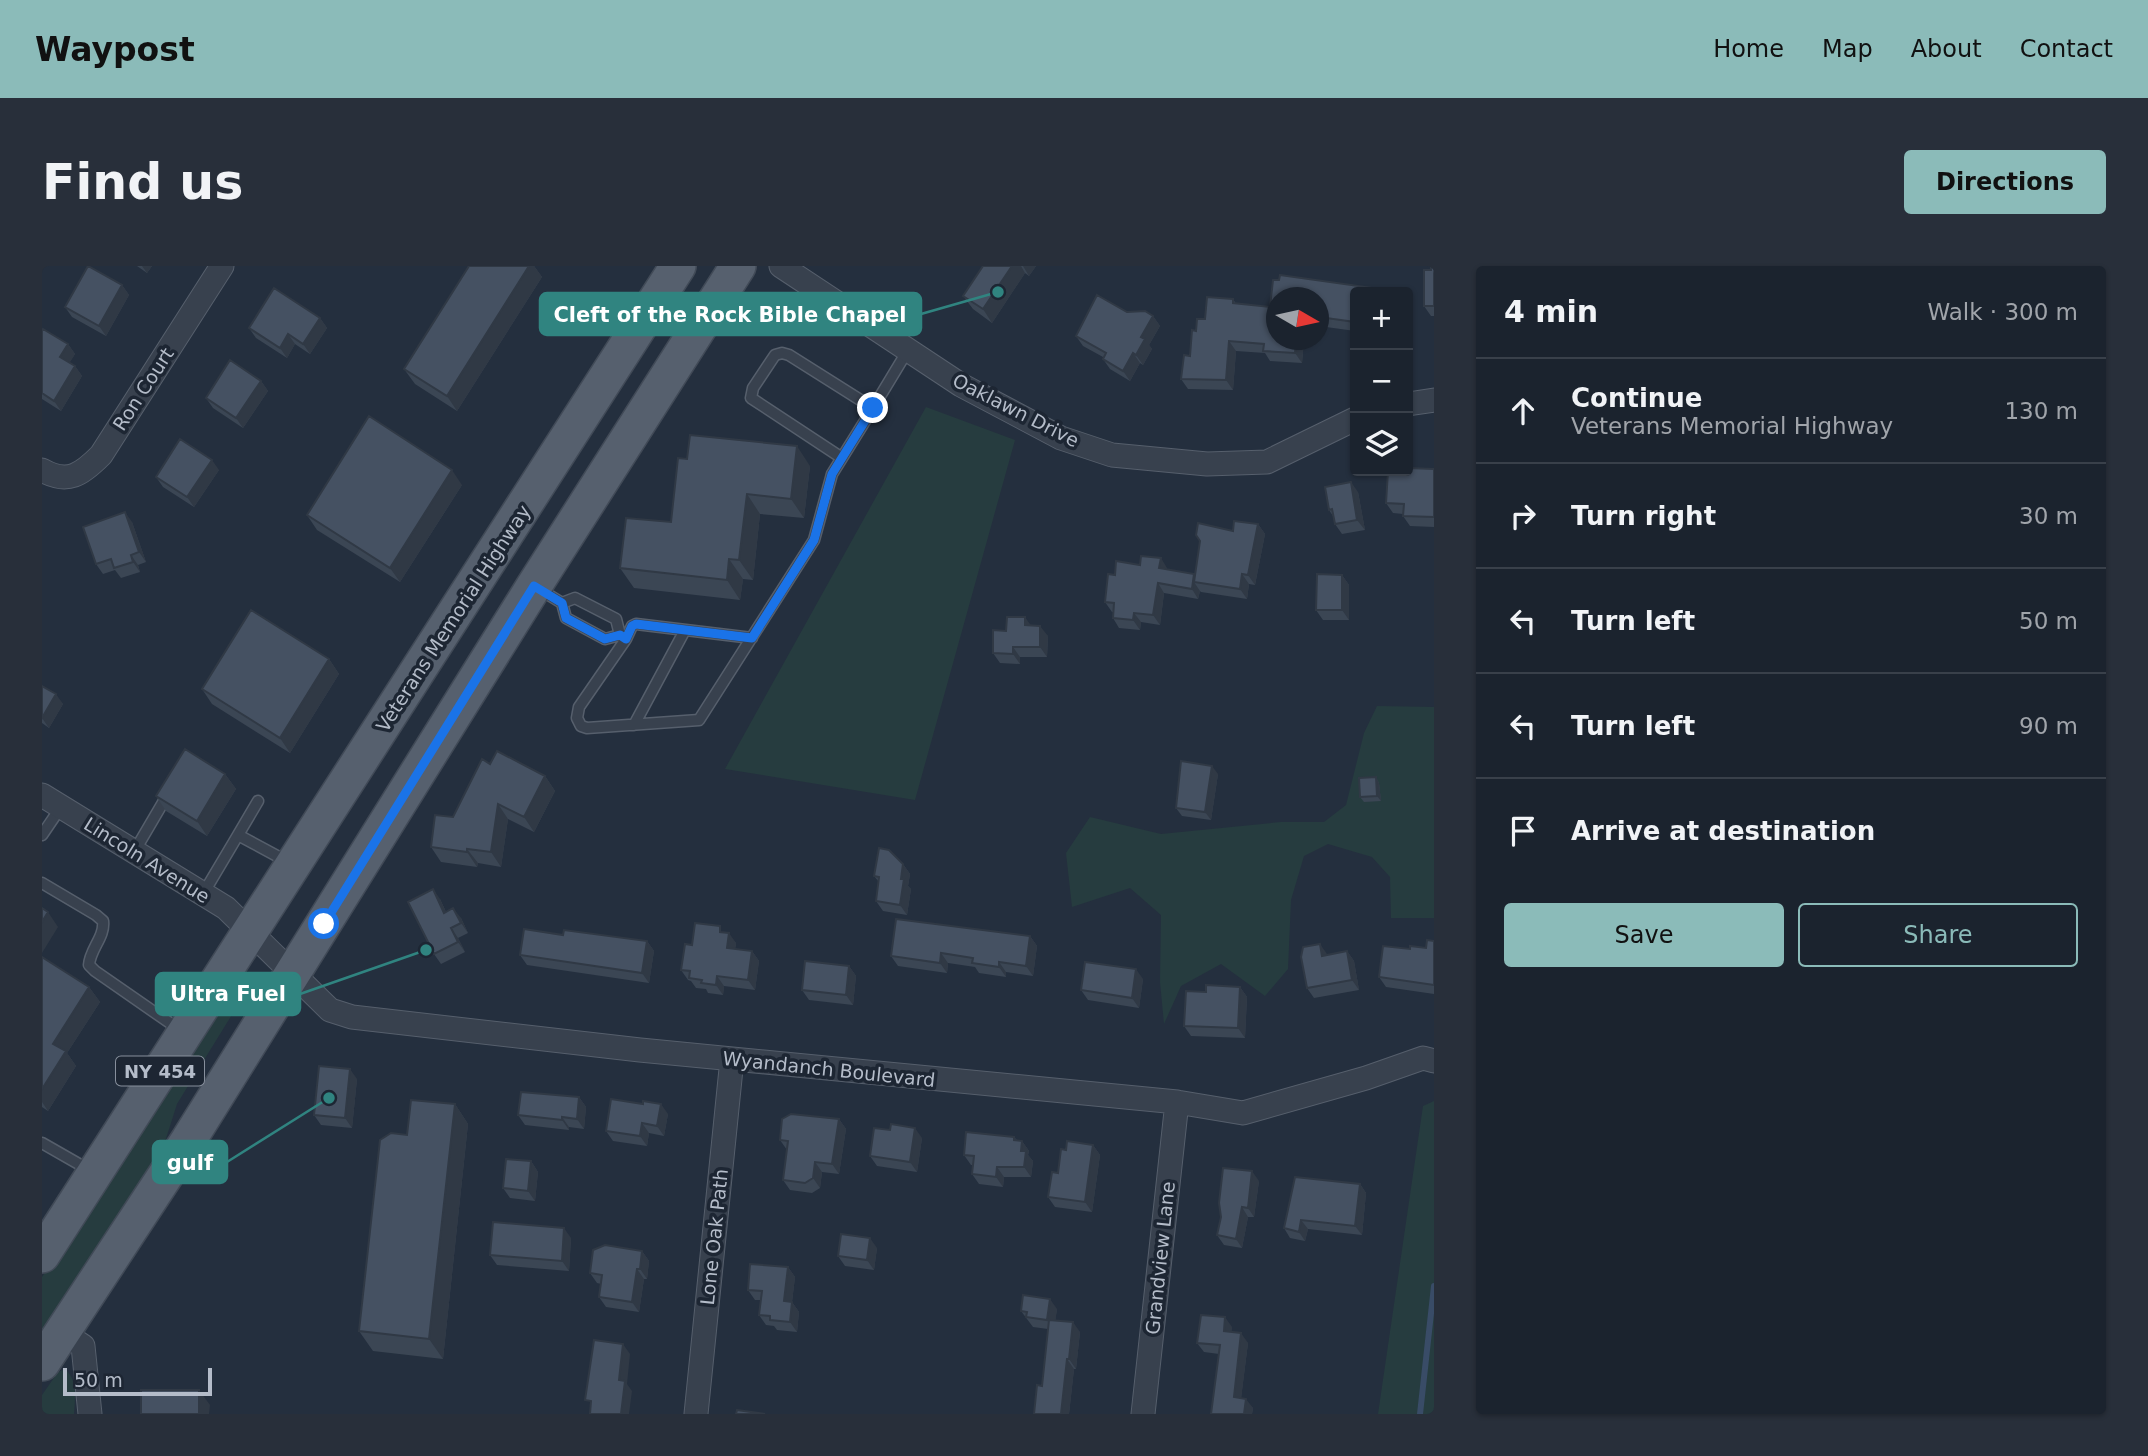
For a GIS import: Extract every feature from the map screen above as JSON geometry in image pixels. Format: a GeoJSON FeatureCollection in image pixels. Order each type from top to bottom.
{"type":"FeatureCollection","features":[{"type":"Feature","properties":{"kind":"main road","name":"Veterans Memorial Highway"},"geometry":{"type":"LineString","coordinates":[[184,1033],[678,266]]}},
{"type":"Feature","properties":{"kind":"main road","name":"NY 454"},"geometry":{"type":"LineString","coordinates":[[42,1363],[188,1141],[293,974],[548,594],[738,266]]}},
{"type":"Feature","properties":{"kind":"main road","name":"NY 454"},"geometry":{"type":"LineString","coordinates":[[42,1255],[184,1033]]}},
{"type":"Feature","properties":{"kind":"street","name":"Ron Court"},"geometry":{"type":"LineString","coordinates":[[42,470],[64,478],[89,467],[101,454],[222,266]]}},
{"type":"Feature","properties":{"kind":"street","name":"Oaklawn Drive"},"geometry":{"type":"LineString","coordinates":[[781,266],[961,385],[1061,438],[1112,455],[1207,464],[1267,462],[1350,421]]}},
{"type":"Feature","properties":{"kind":"street"},"geometry":{"type":"LineString","coordinates":[[1413,403],[1434,400]]}},
{"type":"Feature","properties":{"kind":"street","name":"Lincoln Avenue"},"geometry":{"type":"LineString","coordinates":[[51,801],[226,908],[249,931]]}},
{"type":"Feature","properties":{"kind":"street","name":"Wyandanch Boulevard"},"geometry":{"type":"LineString","coordinates":[[249,931],[330,1010],[352,1017],[732,1059],[1177,1102],[1243,1113],[1366,1078],[1423,1058],[1434,1061]]}},
{"type":"Feature","properties":{"kind":"street","name":"Lone Oak Path"},"geometry":{"type":"LineString","coordinates":[[696,1414],[732,1059]]}},
{"type":"Feature","properties":{"kind":"street","name":"Grandview Lane"},"geometry":{"type":"LineString","coordinates":[[1143,1414],[1177,1102]]}},
{"type":"Feature","properties":{"kind":"street"},"geometry":{"type":"LineString","coordinates":[[62,1332],[83,1346],[90,1414]]}},
{"type":"Feature","properties":{"kind":"lane"},"geometry":{"type":"LineString","coordinates":[[752,638],[636,624],[632,626],[579,707],[578,718],[581,726],[587,728],[699,720],[752,638],[814,540],[832,474],[909,350]]}},
{"type":"Feature","properties":{"kind":"lane"},"geometry":{"type":"LineString","coordinates":[[842,458],[755,402],[751,398],[753,388],[775,355],[782,353],[873,408]]}},
{"type":"Feature","properties":{"kind":"lane"},"geometry":{"type":"LineString","coordinates":[[548,594],[575,598],[616,619],[623,637]]}},
{"type":"Feature","properties":{"kind":"lane"},"geometry":{"type":"LineString","coordinates":[[548,594],[566,618],[605,639],[623,637]]}},
{"type":"Feature","properties":{"kind":"lane"},"geometry":{"type":"LineString","coordinates":[[634,725],[685,630]]}},
{"type":"Feature","properties":{"kind":"lane"},"geometry":{"type":"LineString","coordinates":[[134,852],[174,782]]}},
{"type":"Feature","properties":{"kind":"lane"},"geometry":{"type":"LineString","coordinates":[[42,835],[51,801]]}},
{"type":"Feature","properties":{"kind":"lane"},"geometry":{"type":"LineString","coordinates":[[203,894],[258,801]]}},
{"type":"Feature","properties":{"kind":"lane"},"geometry":{"type":"LineString","coordinates":[[238,835],[293,864]]}},
{"type":"Feature","properties":{"kind":"lane"},"geometry":{"type":"LineString","coordinates":[[42,883],[103,921],[104,929],[90,957],[89,965],[184,1033]]}},
{"type":"Feature","properties":{"kind":"lane"},"geometry":{"type":"LineString","coordinates":[[42,1143],[95,1173]]}},
{"type":"Feature","properties":{"kind":"green space"},"geometry":{"type":"Polygon","coordinates":[[[926,407],[1015,440],[915,800],[725,769],[926,407]]]}},
{"type":"Feature","properties":{"kind":"green space"},"geometry":{"type":"Polygon","coordinates":[[[1377,706],[1434,707],[1434,918],[1391,918],[1390,877],[1372,857],[1328,844],[1304,856],[1291,900],[1288,969],[1265,996],[1221,964],[1181,986],[1164,1024],[1160,982],[1161,915],[1130,888],[1072,907],[1066,853],[1090,817],[1161,834],[1281,822],[1324,822],[1346,805],[1364,733],[1377,706]]]}},
{"type":"Feature","properties":{"kind":"green space"},"geometry":{"type":"Polygon","coordinates":[[[231,996],[235,1002],[233,1013],[177,1104],[164,1145],[42,1334],[42,1277],[222,1000],[231,996]]]}},
{"type":"Feature","properties":{"kind":"green space"},"geometry":{"type":"Polygon","coordinates":[[[1434,1101],[1434,1414],[1378,1414],[1423,1106],[1434,1101]]]}},
{"type":"Feature","properties":{"kind":"green space"},"geometry":{"type":"Polygon","coordinates":[[[65,1369],[74,1384],[74,1414],[42,1414],[42,1395],[58,1372],[65,1369]]]}},
{"type":"Feature","properties":{"kind":"building"},"geometry":{"type":"Polygon","coordinates":[[[88,266],[122,285],[99,326],[65,307],[88,266]]]}},
{"type":"Feature","properties":{"kind":"building"},"geometry":{"type":"Polygon","coordinates":[[[469,266],[529,266],[447,396],[404,369],[469,266]]]}},
{"type":"Feature","properties":{"kind":"building"},"geometry":{"type":"Polygon","coordinates":[[[983,266],[1012,266],[983,309],[963,296],[983,266]]]}},
{"type":"Feature","properties":{"kind":"building"},"geometry":{"type":"Polygon","coordinates":[[[1434,268],[1434,306],[1424,306],[1424,270],[1434,268]]]}},
{"type":"Feature","properties":{"kind":"building"},"geometry":{"type":"Polygon","coordinates":[[[1280,275],[1366,287],[1350,287],[1350,321],[1329,318],[1329,287],[1272,287],[1273,280],[1279,280],[1280,275]]]}},
{"type":"Feature","properties":{"kind":"building"},"geometry":{"type":"Polygon","coordinates":[[[274,288],[320,318],[303,344],[288,334],[280,348],[249,328],[274,288]]]}},
{"type":"Feature","properties":{"kind":"building"},"geometry":{"type":"Polygon","coordinates":[[[1097,295],[1127,312],[1145,311],[1153,316],[1141,337],[1145,339],[1123,371],[1103,359],[1106,353],[1076,336],[1097,295]]]}},
{"type":"Feature","properties":{"kind":"building"},"geometry":{"type":"Polygon","coordinates":[[[1207,297],[1233,299],[1233,303],[1266,307],[1266,350],[1295,350],[1295,353],[1263,351],[1264,344],[1229,341],[1226,380],[1181,379],[1184,355],[1190,356],[1192,330],[1196,331],[1197,319],[1205,319],[1207,297]]]}},
{"type":"Feature","properties":{"kind":"building"},"geometry":{"type":"Polygon","coordinates":[[[43,329],[68,344],[60,357],[75,366],[54,401],[42,393],[43,329]]]}},
{"type":"Feature","properties":{"kind":"building"},"geometry":{"type":"Polygon","coordinates":[[[230,360],[261,381],[236,418],[206,398],[230,360]]]}},
{"type":"Feature","properties":{"kind":"building"},"geometry":{"type":"Polygon","coordinates":[[[369,416],[452,470],[390,568],[307,515],[369,416]]]}},
{"type":"Feature","properties":{"kind":"building"},"geometry":{"type":"Polygon","coordinates":[[[690,435],[797,446],[791,499],[747,494],[739,560],[729,559],[727,580],[620,568],[626,518],[671,522],[678,458],[687,459],[690,435]]]}},
{"type":"Feature","properties":{"kind":"building"},"geometry":{"type":"Polygon","coordinates":[[[180,439],[212,460],[187,497],[156,477],[180,439]]]}},
{"type":"Feature","properties":{"kind":"building"},"geometry":{"type":"Polygon","coordinates":[[[1413,468],[1434,469],[1434,517],[1403,516],[1404,504],[1386,503],[1388,476],[1413,476],[1413,468]]]}},
{"type":"Feature","properties":{"kind":"building"},"geometry":{"type":"Polygon","coordinates":[[[1351,482],[1357,520],[1335,524],[1332,509],[1329,510],[1325,487],[1351,482]]]}},
{"type":"Feature","properties":{"kind":"building"},"geometry":{"type":"Polygon","coordinates":[[[125,512],[139,552],[131,555],[133,562],[114,568],[111,559],[96,564],[83,527],[125,512]]]}},
{"type":"Feature","properties":{"kind":"building"},"geometry":{"type":"Polygon","coordinates":[[[1234,521],[1258,524],[1248,575],[1242,574],[1240,589],[1194,582],[1200,541],[1196,535],[1198,523],[1233,531],[1234,521]]]}},
{"type":"Feature","properties":{"kind":"building"},"geometry":{"type":"Polygon","coordinates":[[[1141,556],[1161,558],[1159,568],[1194,574],[1192,589],[1158,583],[1153,615],[1134,613],[1133,620],[1113,618],[1114,603],[1105,602],[1108,574],[1115,575],[1116,561],[1140,565],[1141,556]]]}},
{"type":"Feature","properties":{"kind":"building"},"geometry":{"type":"Polygon","coordinates":[[[1317,574],[1342,575],[1342,610],[1316,610],[1317,574]]]}},
{"type":"Feature","properties":{"kind":"building"},"geometry":{"type":"Polygon","coordinates":[[[251,610],[329,659],[280,738],[202,689],[251,610]]]}},
{"type":"Feature","properties":{"kind":"building"},"geometry":{"type":"Polygon","coordinates":[[[1007,617],[1025,617],[1025,625],[1040,626],[1040,647],[1013,647],[1013,654],[993,653],[993,630],[1006,631],[1007,617]]]}},
{"type":"Feature","properties":{"kind":"building"},"geometry":{"type":"Polygon","coordinates":[[[42,686],[56,694],[42,718],[42,686]]]}},
{"type":"Feature","properties":{"kind":"building"},"geometry":{"type":"Polygon","coordinates":[[[185,749],[225,774],[197,821],[156,796],[185,749]]]}},
{"type":"Feature","properties":{"kind":"building"},"geometry":{"type":"Polygon","coordinates":[[[497,751],[545,776],[524,817],[498,804],[491,852],[431,847],[435,815],[453,817],[482,759],[490,764],[497,751]]]}},
{"type":"Feature","properties":{"kind":"building"},"geometry":{"type":"Polygon","coordinates":[[[1181,761],[1212,766],[1205,812],[1176,808],[1181,761]]]}},
{"type":"Feature","properties":{"kind":"building"},"geometry":{"type":"Polygon","coordinates":[[[1376,777],[1377,796],[1360,797],[1359,778],[1376,777]]]}},
{"type":"Feature","properties":{"kind":"building"},"geometry":{"type":"Polygon","coordinates":[[[879,848],[889,850],[903,864],[900,905],[876,901],[879,877],[874,876],[879,848]]]}},
{"type":"Feature","properties":{"kind":"building"},"geometry":{"type":"Polygon","coordinates":[[[433,889],[444,913],[453,908],[461,923],[451,928],[458,942],[434,954],[408,902],[433,889]]]}},
{"type":"Feature","properties":{"kind":"building"},"geometry":{"type":"Polygon","coordinates":[[[42,908],[48,912],[42,922],[42,908]]]}},
{"type":"Feature","properties":{"kind":"building"},"geometry":{"type":"Polygon","coordinates":[[[896,919],[1030,936],[1026,966],[999,962],[999,967],[972,963],[973,958],[941,953],[940,963],[891,956],[896,919]]]}},
{"type":"Feature","properties":{"kind":"building"},"geometry":{"type":"Polygon","coordinates":[[[695,923],[720,926],[720,932],[729,933],[727,948],[752,951],[748,980],[717,976],[716,985],[701,983],[702,980],[689,978],[690,971],[681,970],[685,944],[692,945],[695,923]]]}},
{"type":"Feature","properties":{"kind":"building"},"geometry":{"type":"Polygon","coordinates":[[[524,929],[563,935],[564,930],[647,941],[642,973],[520,955],[524,929]]]}},
{"type":"Feature","properties":{"kind":"building"},"geometry":{"type":"Polygon","coordinates":[[[1427,940],[1434,941],[1434,985],[1379,977],[1383,946],[1426,948],[1427,940]]]}},
{"type":"Feature","properties":{"kind":"building"},"geometry":{"type":"Polygon","coordinates":[[[1320,944],[1322,956],[1347,951],[1352,980],[1307,988],[1301,957],[1303,947],[1320,944]]]}},
{"type":"Feature","properties":{"kind":"building"},"geometry":{"type":"Polygon","coordinates":[[[42,957],[89,987],[53,1044],[66,1051],[42,1089],[42,957]]]}},
{"type":"Feature","properties":{"kind":"building"},"geometry":{"type":"Polygon","coordinates":[[[805,961],[849,966],[846,995],[802,990],[805,961]]]}},
{"type":"Feature","properties":{"kind":"building"},"geometry":{"type":"Polygon","coordinates":[[[1085,962],[1136,969],[1132,998],[1081,990],[1085,962]]]}},
{"type":"Feature","properties":{"kind":"building"},"geometry":{"type":"Polygon","coordinates":[[[1206,985],[1240,987],[1238,1028],[1184,1026],[1186,991],[1206,992],[1206,985]]]}},
{"type":"Feature","properties":{"kind":"building"},"geometry":{"type":"Polygon","coordinates":[[[319,1066],[350,1069],[345,1118],[314,1115],[319,1066]]]}},
{"type":"Feature","properties":{"kind":"building"},"geometry":{"type":"Polygon","coordinates":[[[521,1092],[579,1097],[577,1119],[518,1115],[521,1092]]]}},
{"type":"Feature","properties":{"kind":"building"},"geometry":{"type":"Polygon","coordinates":[[[611,1099],[661,1104],[657,1126],[642,1123],[640,1136],[606,1131],[611,1099]]]}},
{"type":"Feature","properties":{"kind":"building"},"geometry":{"type":"Polygon","coordinates":[[[411,1100],[455,1104],[429,1339],[359,1331],[380,1140],[391,1133],[407,1135],[411,1100]]]}},
{"type":"Feature","properties":{"kind":"building"},"geometry":{"type":"Polygon","coordinates":[[[791,1114],[839,1119],[832,1164],[815,1162],[813,1178],[805,1183],[783,1180],[788,1141],[780,1140],[782,1119],[791,1114]]]}},
{"type":"Feature","properties":{"kind":"building"},"geometry":{"type":"Polygon","coordinates":[[[891,1124],[915,1128],[910,1162],[870,1156],[874,1128],[890,1130],[891,1124]]]}},
{"type":"Feature","properties":{"kind":"building"},"geometry":{"type":"Polygon","coordinates":[[[966,1132],[1014,1137],[1014,1140],[1022,1141],[1021,1151],[1026,1151],[1024,1167],[997,1167],[996,1177],[972,1174],[974,1156],[964,1155],[966,1132]]]}},
{"type":"Feature","properties":{"kind":"building"},"geometry":{"type":"Polygon","coordinates":[[[1067,1141],[1093,1145],[1085,1202],[1048,1197],[1052,1172],[1058,1173],[1061,1149],[1066,1150],[1067,1141]]]}},
{"type":"Feature","properties":{"kind":"building"},"geometry":{"type":"Polygon","coordinates":[[[506,1159],[531,1161],[528,1191],[503,1188],[506,1159]]]}},
{"type":"Feature","properties":{"kind":"building"},"geometry":{"type":"Polygon","coordinates":[[[1223,1168],[1252,1171],[1248,1208],[1242,1207],[1236,1239],[1217,1235],[1221,1217],[1219,1203],[1223,1168]]]}},
{"type":"Feature","properties":{"kind":"building"},"geometry":{"type":"Polygon","coordinates":[[[1295,1177],[1360,1184],[1355,1226],[1301,1220],[1299,1232],[1284,1228],[1295,1177]]]}},
{"type":"Feature","properties":{"kind":"building"},"geometry":{"type":"Polygon","coordinates":[[[493,1222],[564,1228],[562,1261],[490,1255],[493,1222]]]}},
{"type":"Feature","properties":{"kind":"building"},"geometry":{"type":"Polygon","coordinates":[[[841,1234],[870,1238],[867,1260],[838,1256],[841,1234]]]}},
{"type":"Feature","properties":{"kind":"building"},"geometry":{"type":"Polygon","coordinates":[[[605,1245],[642,1251],[632,1302],[599,1297],[602,1275],[590,1273],[593,1250],[605,1245]]]}},
{"type":"Feature","properties":{"kind":"building"},"geometry":{"type":"Polygon","coordinates":[[[750,1264],[788,1267],[784,1301],[792,1302],[790,1322],[770,1320],[770,1316],[759,1315],[762,1291],[748,1290],[750,1264]]]}},
{"type":"Feature","properties":{"kind":"building"},"geometry":{"type":"Polygon","coordinates":[[[1023,1295],[1050,1299],[1047,1320],[1026,1317],[1027,1312],[1021,1311],[1023,1295]]]}},
{"type":"Feature","properties":{"kind":"building"},"geometry":{"type":"Polygon","coordinates":[[[1201,1315],[1225,1317],[1224,1331],[1241,1333],[1234,1397],[1246,1399],[1244,1414],[1211,1414],[1220,1345],[1197,1343],[1201,1315]]]}},
{"type":"Feature","properties":{"kind":"building"},"geometry":{"type":"Polygon","coordinates":[[[1049,1320],[1073,1322],[1061,1414],[1034,1414],[1037,1385],[1042,1386],[1049,1320]]]}},
{"type":"Feature","properties":{"kind":"building"},"geometry":{"type":"Polygon","coordinates":[[[594,1340],[623,1344],[619,1380],[625,1381],[621,1414],[590,1414],[591,1401],[585,1400],[594,1340]]]}},
{"type":"Feature","properties":{"kind":"building"},"geometry":{"type":"Polygon","coordinates":[[[141,1390],[199,1390],[199,1414],[141,1414],[141,1390]]]}},
{"type":"Feature","properties":{"kind":"building"},"geometry":{"type":"Polygon","coordinates":[[[737,1410],[765,1414],[736,1414],[737,1410]]]}},
{"type":"Feature","properties":{"kind":"waterway"},"geometry":{"type":"LineString","coordinates":[[1420,1414],[1434,1286]]}},
{"type":"Feature","properties":{"kind":"place","name":"Cleft of the Rock Bible Chapel"},"geometry":{"type":"Point","coordinates":[998,292]}},
{"type":"Feature","properties":{"kind":"place","name":"Ultra Fuel"},"geometry":{"type":"Point","coordinates":[426,950]}},
{"type":"Feature","properties":{"kind":"place","name":"gulf"},"geometry":{"type":"Point","coordinates":[329,1098]}},
{"type":"Feature","properties":{"kind":"route"},"geometry":{"type":"LineString","coordinates":[[324,924],[534,586],[562,603],[566,618],[605,639],[620,635],[626,639],[632,626],[636,624],[752,638],[814,540],[832,474],[873,408]]}}]}
